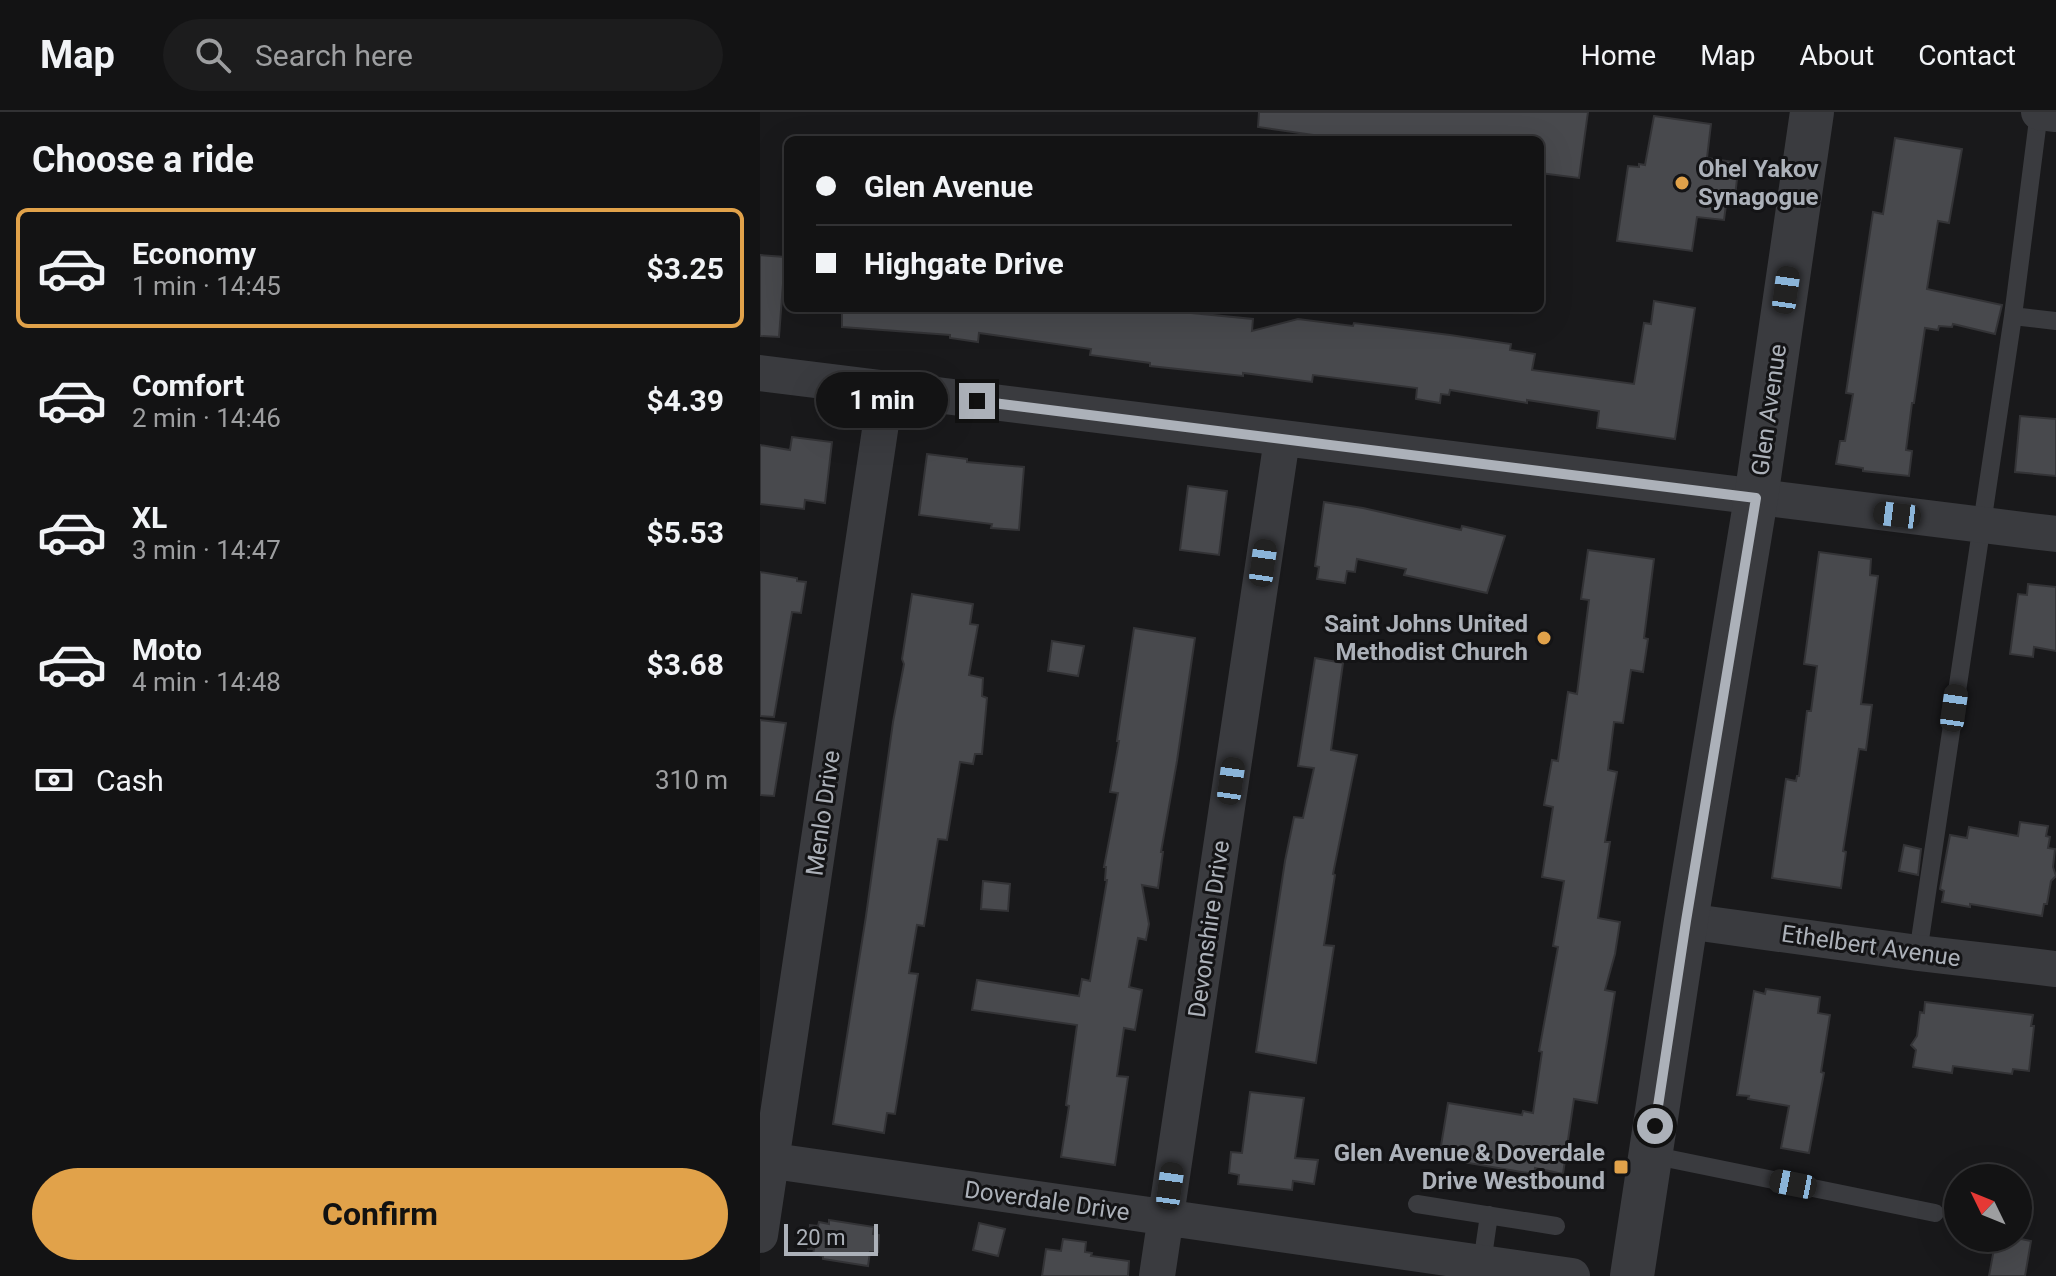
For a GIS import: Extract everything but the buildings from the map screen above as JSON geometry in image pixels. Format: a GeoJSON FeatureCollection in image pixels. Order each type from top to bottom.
{"type":"FeatureCollection","features":[{"type":"Feature","properties":{"kind":"street","name":"Glen Avenue"},"geometry":{"type":"LineString","coordinates":[[1632,1276],[1686,921],[1756,498],[1812,112]]}},
{"type":"Feature","properties":{"kind":"street"},"geometry":{"type":"LineString","coordinates":[[2039,112],[2056,114]]}},
{"type":"Feature","properties":{"kind":"street"},"geometry":{"type":"LineString","coordinates":[[760,373],[2056,534]]}},
{"type":"Feature","properties":{"kind":"street","name":"Menlo Drive"},"geometry":{"type":"LineString","coordinates":[[760,1235],[766,1160],[886,390]]}},
{"type":"Feature","properties":{"kind":"street","name":"Devonshire Drive"},"geometry":{"type":"LineString","coordinates":[[1157,1276],[1282,439]]}},
{"type":"Feature","properties":{"kind":"street","name":"Ethelbert Avenue"},"geometry":{"type":"LineString","coordinates":[[1686,921],[2056,969]]}},
{"type":"Feature","properties":{"kind":"street","name":"Doverdale Drive"},"geometry":{"type":"LineString","coordinates":[[766,1160],[1572,1276]]}},
{"type":"Feature","properties":{"kind":"lane"},"geometry":{"type":"LineString","coordinates":[[1918,953],[2013,316],[2039,112]]}},
{"type":"Feature","properties":{"kind":"lane"},"geometry":{"type":"LineString","coordinates":[[2013,316],[2056,321]]}},
{"type":"Feature","properties":{"kind":"lane"},"geometry":{"type":"LineString","coordinates":[[1650,1155],[1935,1213]]}},
{"type":"Feature","properties":{"kind":"lane"},"geometry":{"type":"LineString","coordinates":[[1417,1204],[1556,1226]]}},
{"type":"Feature","properties":{"kind":"lane"},"geometry":{"type":"LineString","coordinates":[[1482,1263],[1489,1215]]}},
{"type":"Feature","properties":{"kind":"place","name":"Ohel Yakov Synagogue"},"geometry":{"type":"Point","coordinates":[1682,183]}},
{"type":"Feature","properties":{"kind":"place","name":"Saint Johns United Methodist Church"},"geometry":{"type":"Point","coordinates":[1544,638]}},
{"type":"Feature","properties":{"kind":"place","name":"Glen Avenue & Doverdale Drive Westbound"},"geometry":{"type":"Point","coordinates":[1621,1167]}},
{"type":"Feature","properties":{"kind":"route"},"geometry":{"type":"LineString","coordinates":[[977,401],[1756,498],[1655,1126]]}}]}
